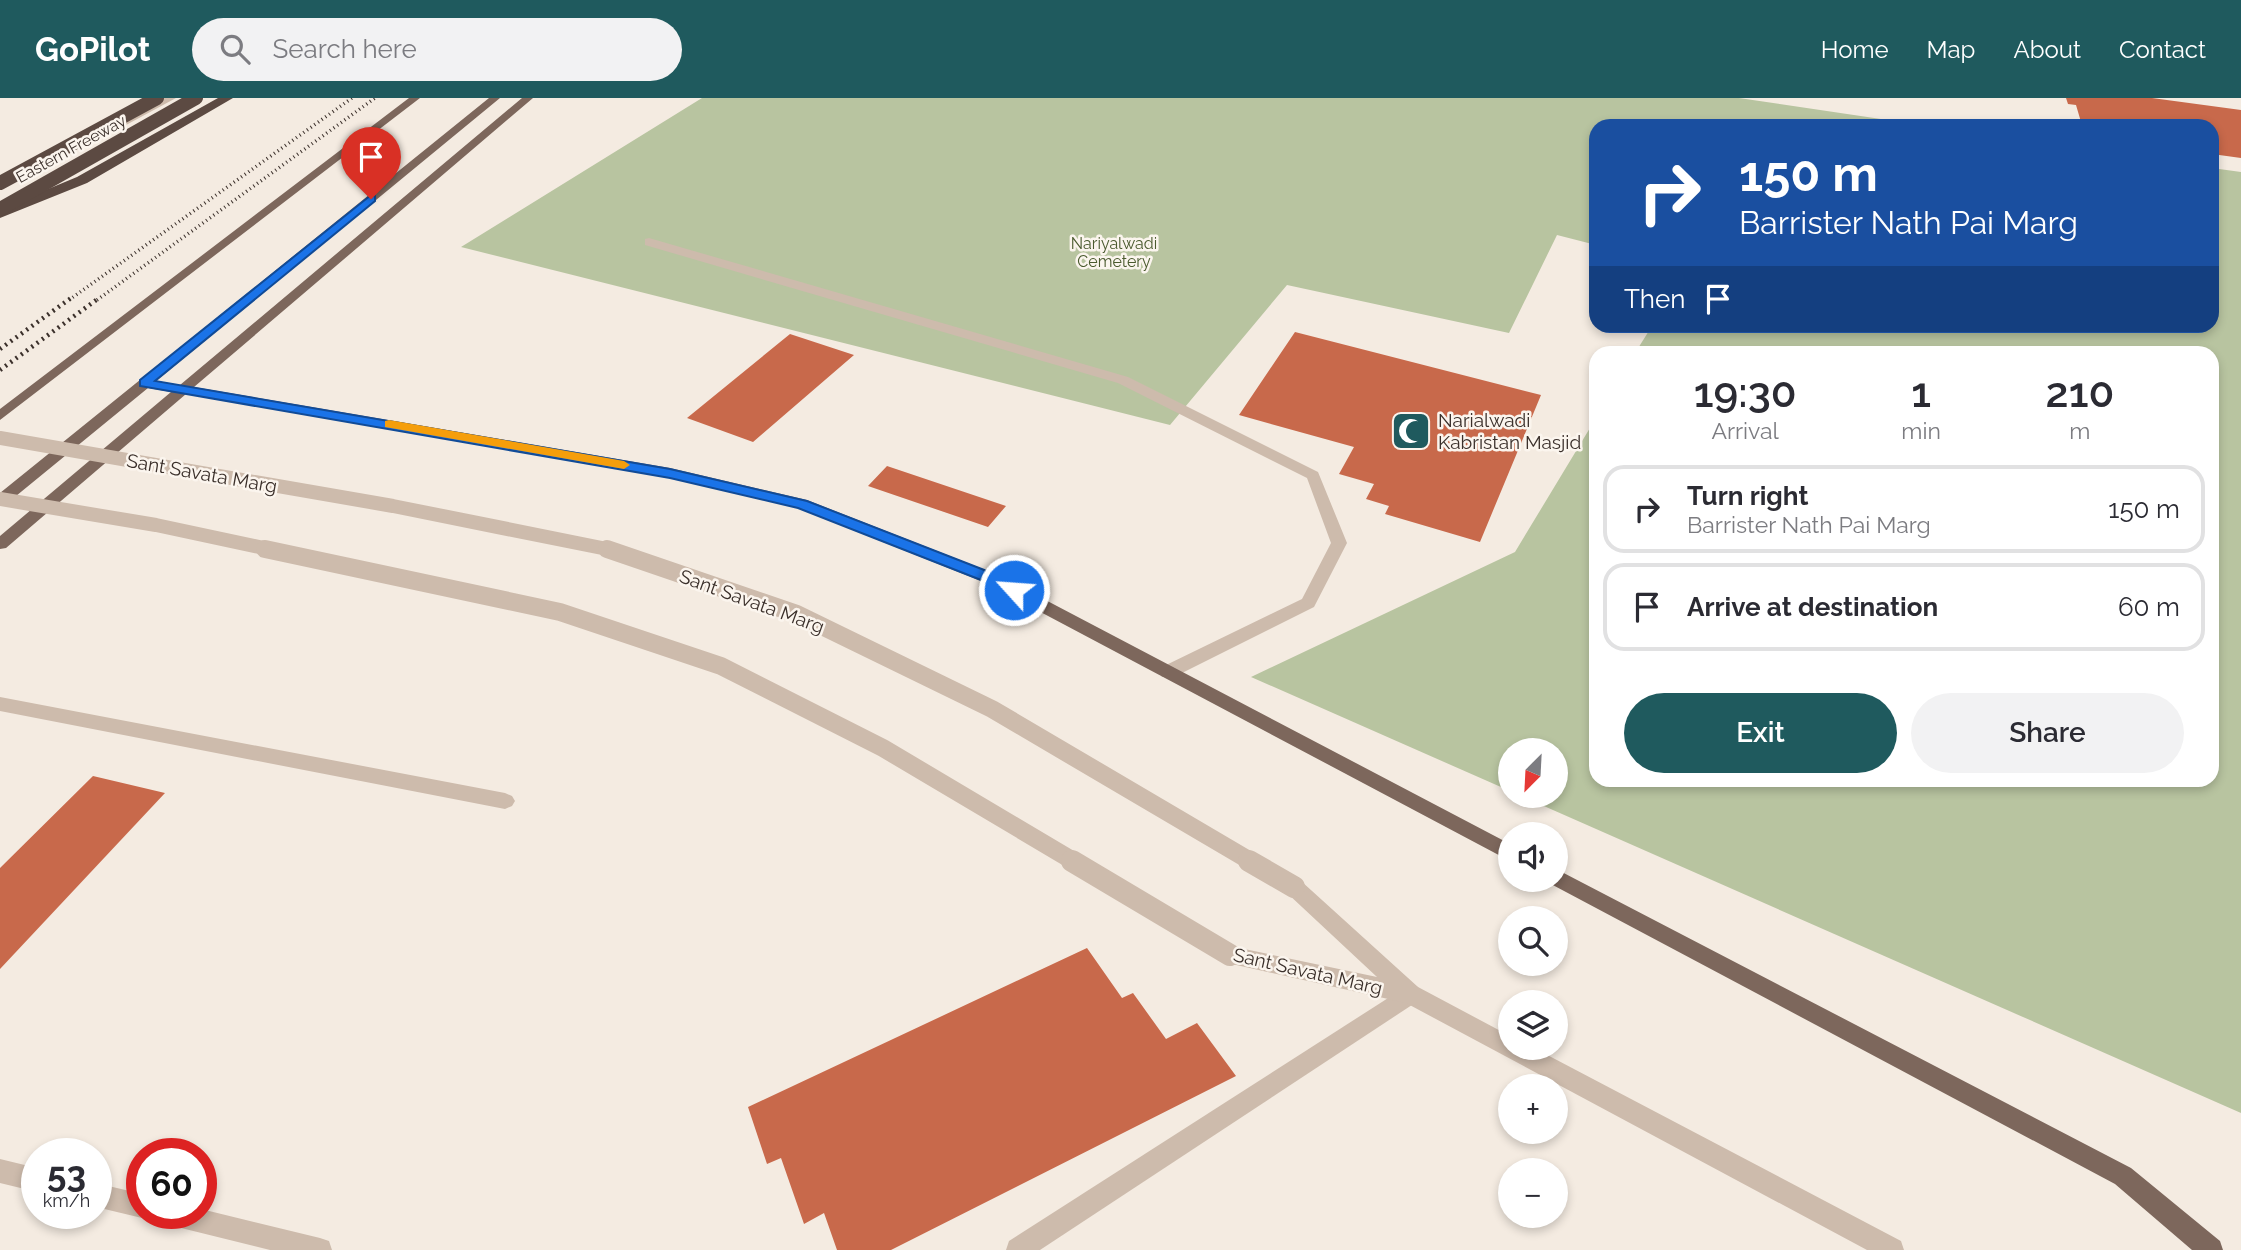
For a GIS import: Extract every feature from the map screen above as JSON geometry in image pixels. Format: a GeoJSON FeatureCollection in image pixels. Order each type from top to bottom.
{"type":"FeatureCollection","features":[{"type":"Feature","properties":{"kind":"highway","name":"Eastern Freeway"},"geometry":{"type":"LineString","coordinates":[[0,183],[157,98]]}},
{"type":"Feature","properties":{"kind":"highway","name":"Eastern Freeway"},"geometry":{"type":"LineString","coordinates":[[0,211],[196,98]]}},
{"type":"Feature","properties":{"kind":"highway"},"geometry":{"type":"LineString","coordinates":[[0,211],[82,180],[227,98]]}},
{"type":"Feature","properties":{"kind":"main road"},"geometry":{"type":"LineString","coordinates":[[0,416],[415,98]]}},
{"type":"Feature","properties":{"kind":"main road"},"geometry":{"type":"LineString","coordinates":[[0,500],[495,98]]}},
{"type":"Feature","properties":{"kind":"main road"},"geometry":{"type":"LineString","coordinates":[[0,544],[528,98]]}},
{"type":"Feature","properties":{"kind":"main road"},"geometry":{"type":"LineString","coordinates":[[144,383],[670,473],[802,504],[992,579],[1498,847]]}},
{"type":"Feature","properties":{"kind":"main road"},"geometry":{"type":"LineString","coordinates":[[1568,883],[2123,1176],[2211,1250]]}},
{"type":"Feature","properties":{"kind":"street"},"geometry":{"type":"LineString","coordinates":[[0,183],[127,123],[171,98]]}},
{"type":"Feature","properties":{"kind":"street"},"geometry":{"type":"LineString","coordinates":[[0,204],[159,126],[208,98]]}},
{"type":"Feature","properties":{"kind":"street"},"geometry":{"type":"LineString","coordinates":[[649,242],[1124,380],[1313,475],[1339,543],[1307,603],[1168,672]]}},
{"type":"Feature","properties":{"kind":"street","name":"Sant Savata Marg"},"geometry":{"type":"LineString","coordinates":[[0,438],[380,503],[602,547],[797,614],[992,709],[1294,887],[1409,994],[1498,1041]]}},
{"type":"Feature","properties":{"kind":"street","name":"Sant Savata Marg"},"geometry":{"type":"LineString","coordinates":[[0,500],[156,525],[560,612],[721,666],[883,748],[1230,955],[1409,994]]}},
{"type":"Feature","properties":{"kind":"street"},"geometry":{"type":"LineString","coordinates":[[0,704],[505,801]]}},
{"type":"Feature","properties":{"kind":"street"},"geometry":{"type":"LineString","coordinates":[[1018,1250],[1409,994]]}},
{"type":"Feature","properties":{"kind":"street","name":"Sant Savata Marg"},"geometry":{"type":"LineString","coordinates":[[1534,1060],[1892,1250]]}},
{"type":"Feature","properties":{"kind":"street"},"geometry":{"type":"LineString","coordinates":[[0,1171],[21,1176]]}},
{"type":"Feature","properties":{"kind":"street"},"geometry":{"type":"LineString","coordinates":[[217,1225],[320,1250]]}},
{"type":"Feature","properties":{"kind":"green space","name":"Nariyalwadi Cemetery"},"geometry":{"type":"Polygon","coordinates":[[[702,98],[1739,98],[1881,119],[1589,119],[1589,243],[1557,235],[1509,333],[1287,285],[1170,425],[461,247],[702,98]]]}},
{"type":"Feature","properties":{"kind":"green space"},"geometry":{"type":"Polygon","coordinates":[[[2219,169],[2241,172],[2241,1113],[1548,808],[1568,808],[1568,738],[1498,738],[1498,786],[1251,677],[1515,552],[1589,430],[1589,787],[2219,787],[2219,346],[1639,346],[1648,333],[2219,333],[2219,169]]]}},
{"type":"Feature","properties":{"kind":"building"},"geometry":{"type":"Polygon","coordinates":[[[2066,98],[2152,98],[2241,110],[2241,158],[2219,155],[2219,119],[2080,119],[2076,105],[2068,104],[2066,98]]]}},
{"type":"Feature","properties":{"kind":"building","name":"Narialwadi Kabristan Masjid"},"geometry":{"type":"Polygon","coordinates":[[[1295,332],[1541,395],[1480,542],[1385,514],[1389,506],[1366,499],[1374,484],[1339,474],[1354,447],[1239,415],[1295,332]]]}},
{"type":"Feature","properties":{"kind":"building"},"geometry":{"type":"Polygon","coordinates":[[[790,334],[854,355],[753,442],[687,418],[790,334]]]}},
{"type":"Feature","properties":{"kind":"building"},"geometry":{"type":"Polygon","coordinates":[[[887,466],[1006,506],[988,527],[868,486],[887,466]]]}},
{"type":"Feature","properties":{"kind":"building"},"geometry":{"type":"Polygon","coordinates":[[[93,776],[165,793],[0,969],[0,868],[93,776]]]}},
{"type":"Feature","properties":{"kind":"building"},"geometry":{"type":"Polygon","coordinates":[[[1087,948],[1122,998],[1133,993],[1166,1039],[1197,1023],[1236,1076],[891,1250],[837,1250],[824,1213],[804,1224],[781,1158],[767,1164],[748,1107],[1087,948]]]}},
{"type":"Feature","properties":{"kind":"railway"},"geometry":{"type":"LineString","coordinates":[[69,300],[352,98]]}},
{"type":"Feature","properties":{"kind":"railway"},"geometry":{"type":"LineString","coordinates":[[97,300],[375,98]]}},
{"type":"Feature","properties":{"kind":"railway"},"geometry":{"type":"LineString","coordinates":[[0,349],[71,298]]}},
{"type":"Feature","properties":{"kind":"railway"},"geometry":{"type":"LineString","coordinates":[[0,370],[99,298]]}},
{"type":"Feature","properties":{"kind":"slow traffic"},"geometry":{"type":"LineString","coordinates":[[389,424],[624,465]]}},
{"type":"Feature","properties":{"kind":"place","name":"Narialwadi Kabristan Masjid"},"geometry":{"type":"Point","coordinates":[1411,431]}},
{"type":"Feature","properties":{"kind":"route"},"geometry":{"type":"LineString","coordinates":[[371,199],[144,383],[670,473],[802,504],[1014,590]]}}]}
